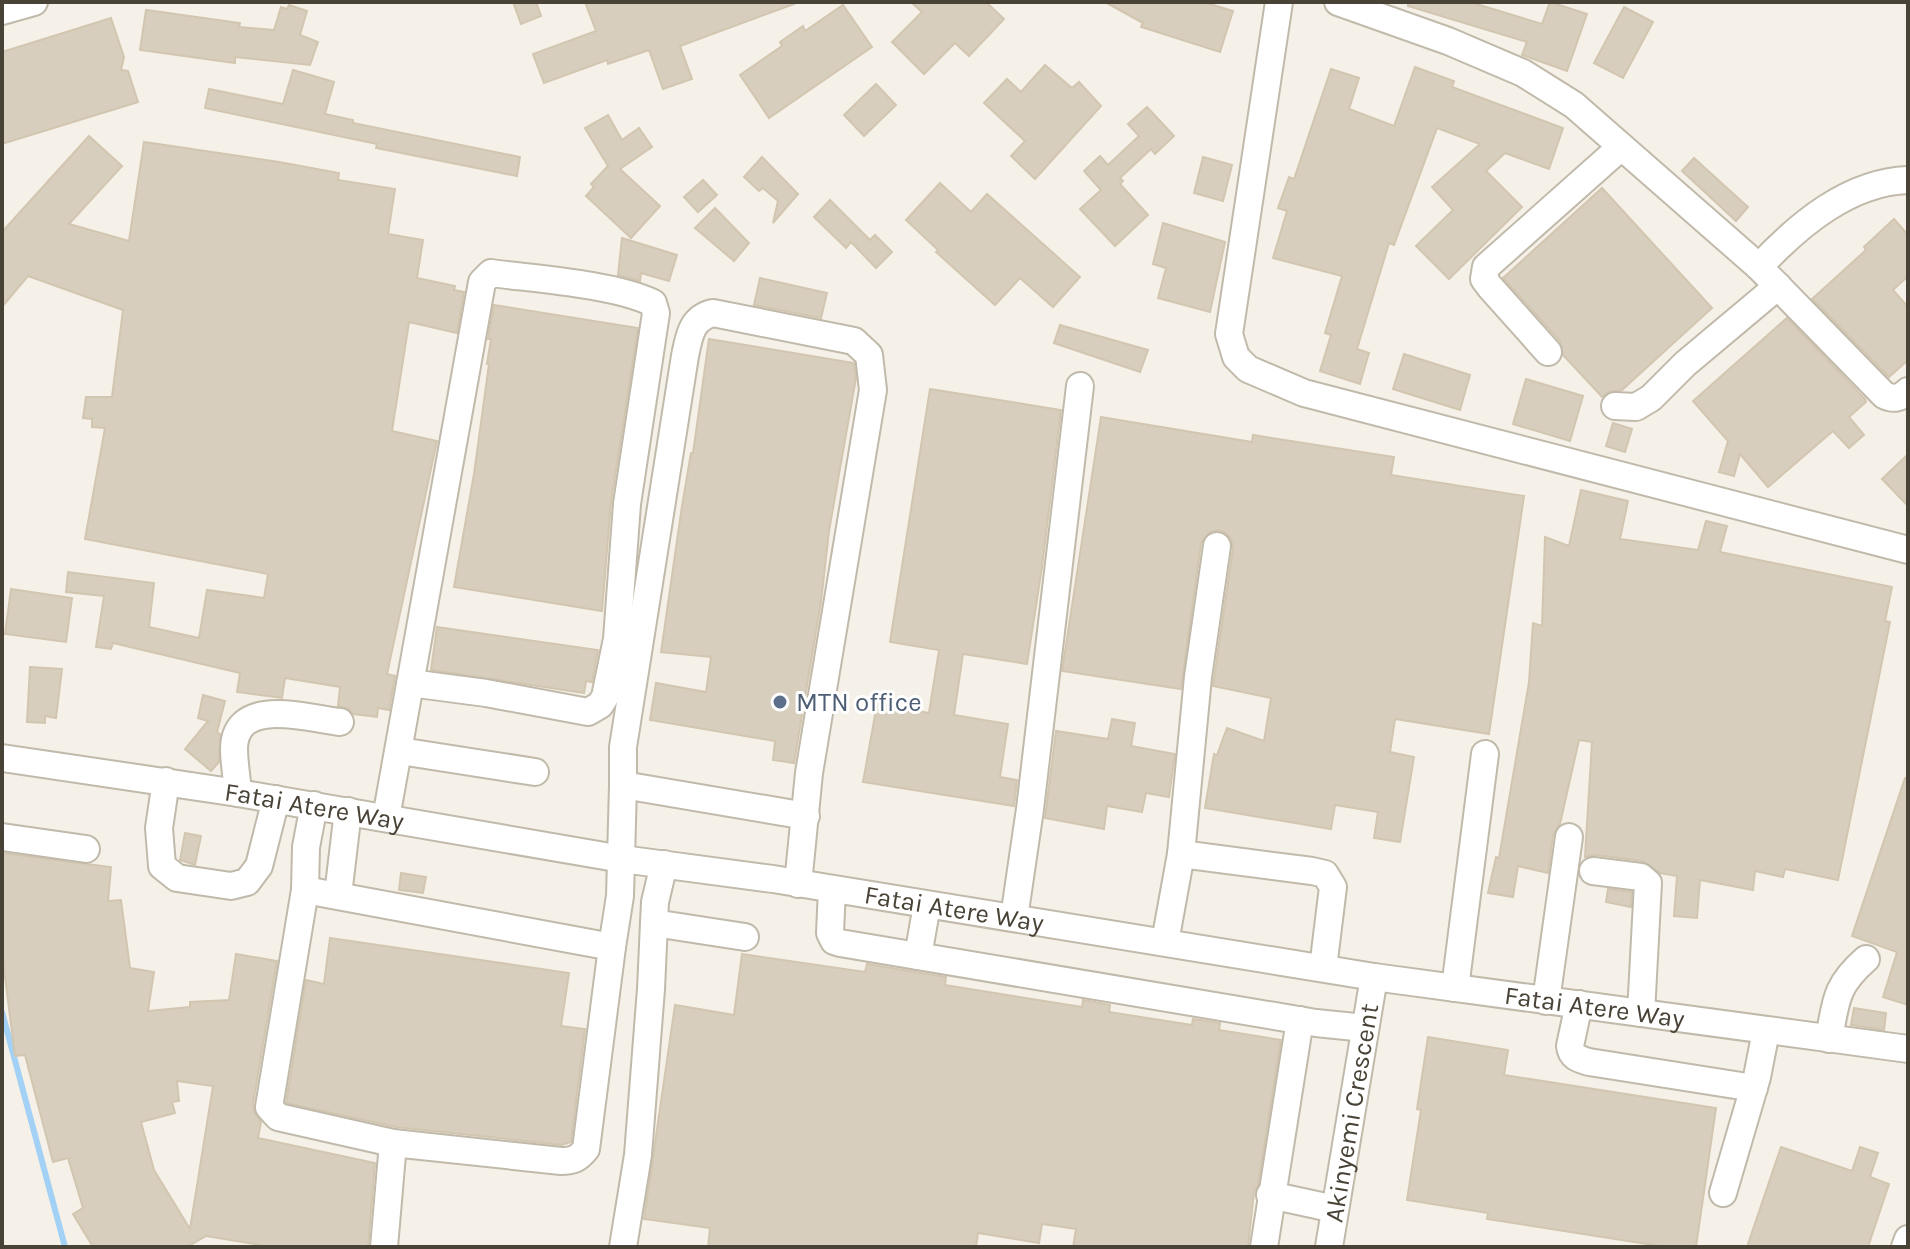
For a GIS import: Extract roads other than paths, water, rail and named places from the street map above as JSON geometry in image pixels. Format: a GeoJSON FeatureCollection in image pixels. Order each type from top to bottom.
{"type":"FeatureCollection","features":[{"type":"Feature","properties":{"kind":"street"},"geometry":{"type":"LineString","coordinates":[[2,11],[34,2]]}},
{"type":"Feature","properties":{"kind":"street"},"geometry":{"type":"LineString","coordinates":[[1279,2],[1229,334],[1236,357],[1248,369],[1304,393],[1908,550]]}},
{"type":"Feature","properties":{"kind":"street"},"geometry":{"type":"LineString","coordinates":[[1338,2],[1448,41],[1523,73],[1574,105],[1759,267],[1884,395],[1891,399],[1908,391]]}},
{"type":"Feature","properties":{"kind":"street"},"geometry":{"type":"LineString","coordinates":[[1548,352],[1484,279],[1486,267],[1621,147]]}},
{"type":"Feature","properties":{"kind":"street"},"geometry":{"type":"LineString","coordinates":[[1759,267],[1820,213],[1858,190],[1885,181],[1908,180]]}},
{"type":"Feature","properties":{"kind":"street"},"geometry":{"type":"LineString","coordinates":[[386,818],[400,751],[410,683],[482,282],[491,273],[588,286],[653,303],[656,313],[627,504],[617,639],[605,697],[600,705],[588,712],[410,683]]}},
{"type":"Feature","properties":{"kind":"street"},"geometry":{"type":"LineString","coordinates":[[1615,406],[1636,407],[1651,398],[1685,364],[1778,286]]}},
{"type":"Feature","properties":{"kind":"street"},"geometry":{"type":"LineString","coordinates":[[314,805],[306,847],[305,890],[269,1107],[278,1117],[393,1143],[561,1161],[573,1161],[581,1156],[586,1149],[620,896],[623,747],[685,356],[695,323],[713,313],[854,341],[869,355],[873,368],[873,390],[809,773],[798,884]]}},
{"type":"Feature","properties":{"kind":"street"},"geometry":{"type":"LineString","coordinates":[[1014,918],[1030,809],[1080,386]]}},
{"type":"Feature","properties":{"kind":"street"},"geometry":{"type":"LineString","coordinates":[[1165,942],[1181,854],[1198,677],[1217,546]]}},
{"type":"Feature","properties":{"kind":"street"},"geometry":{"type":"LineString","coordinates":[[238,793],[234,746],[240,725],[250,718],[263,713],[340,722]]}},
{"type":"Feature","properties":{"kind":"street"},"geometry":{"type":"LineString","coordinates":[[400,751],[535,772]]}},
{"type":"Feature","properties":{"kind":"street"},"geometry":{"type":"LineString","coordinates":[[1455,988],[1485,754]]}},
{"type":"Feature","properties":{"kind":"street","name":"Fatai Atere Way"},"geometry":{"type":"LineString","coordinates":[[2,758],[166,781],[622,859],[832,889],[1374,977],[1908,1049]]}},
{"type":"Feature","properties":{"kind":"street"},"geometry":{"type":"LineString","coordinates":[[166,781],[159,828],[162,866],[177,878],[231,886],[247,882],[259,866],[276,799]]}},
{"type":"Feature","properties":{"kind":"street"},"geometry":{"type":"LineString","coordinates":[[623,785],[806,816]]}},
{"type":"Feature","properties":{"kind":"street"},"geometry":{"type":"LineString","coordinates":[[338,895],[348,811]]}},
{"type":"Feature","properties":{"kind":"street"},"geometry":{"type":"LineString","coordinates":[[2,837],[86,849]]}},
{"type":"Feature","properties":{"kind":"street"},"geometry":{"type":"LineString","coordinates":[[1546,1001],[1569,837]]}},
{"type":"Feature","properties":{"kind":"street"},"geometry":{"type":"LineString","coordinates":[[1181,854],[1325,874],[1333,887],[1323,968]]}},
{"type":"Feature","properties":{"kind":"street"},"geometry":{"type":"LineString","coordinates":[[623,1247],[638,1155],[655,902],[664,864]]}},
{"type":"Feature","properties":{"kind":"street"},"geometry":{"type":"LineString","coordinates":[[1593,871],[1641,877],[1648,883],[1641,1013]]}},
{"type":"Feature","properties":{"kind":"street"},"geometry":{"type":"LineString","coordinates":[[832,889],[830,933],[834,941],[1300,1020],[1365,1028]]}},
{"type":"Feature","properties":{"kind":"street"},"geometry":{"type":"LineString","coordinates":[[305,890],[612,947]]}},
{"type":"Feature","properties":{"kind":"street"},"geometry":{"type":"LineString","coordinates":[[918,956],[927,905]]}},
{"type":"Feature","properties":{"kind":"street"},"geometry":{"type":"LineString","coordinates":[[654,923],[745,937]]}},
{"type":"Feature","properties":{"kind":"street"},"geometry":{"type":"LineString","coordinates":[[1829,1039],[1839,990],[1846,977],[1866,959]]}},
{"type":"Feature","properties":{"kind":"street","name":"Akinyemi Crescent"},"geometry":{"type":"LineString","coordinates":[[1329,1247],[1374,977]]}},
{"type":"Feature","properties":{"kind":"street"},"geometry":{"type":"LineString","coordinates":[[1579,1004],[1570,1046],[1570,1052],[1575,1057],[1589,1062],[1754,1088]]}},
{"type":"Feature","properties":{"kind":"street"},"geometry":{"type":"LineString","coordinates":[[1264,1247],[1300,1020]]}},
{"type":"Feature","properties":{"kind":"street"},"geometry":{"type":"LineString","coordinates":[[1723,1193],[1754,1088],[1766,1031]]}},
{"type":"Feature","properties":{"kind":"street"},"geometry":{"type":"LineString","coordinates":[[384,1247],[393,1143]]}},
{"type":"Feature","properties":{"kind":"street"},"geometry":{"type":"LineString","coordinates":[[1270,1195],[1335,1209]]}},
{"type":"Feature","properties":{"kind":"street"},"geometry":{"type":"LineString","coordinates":[[1905,1247],[1908,1239]]}},
{"type":"Feature","properties":{"kind":"waterway"},"geometry":{"type":"LineString","coordinates":[[2,1012],[65,1247]]}},
{"type":"Feature","properties":{"kind":"place","name":"MTN office"},"geometry":{"type":"Point","coordinates":[780,702]}}]}
